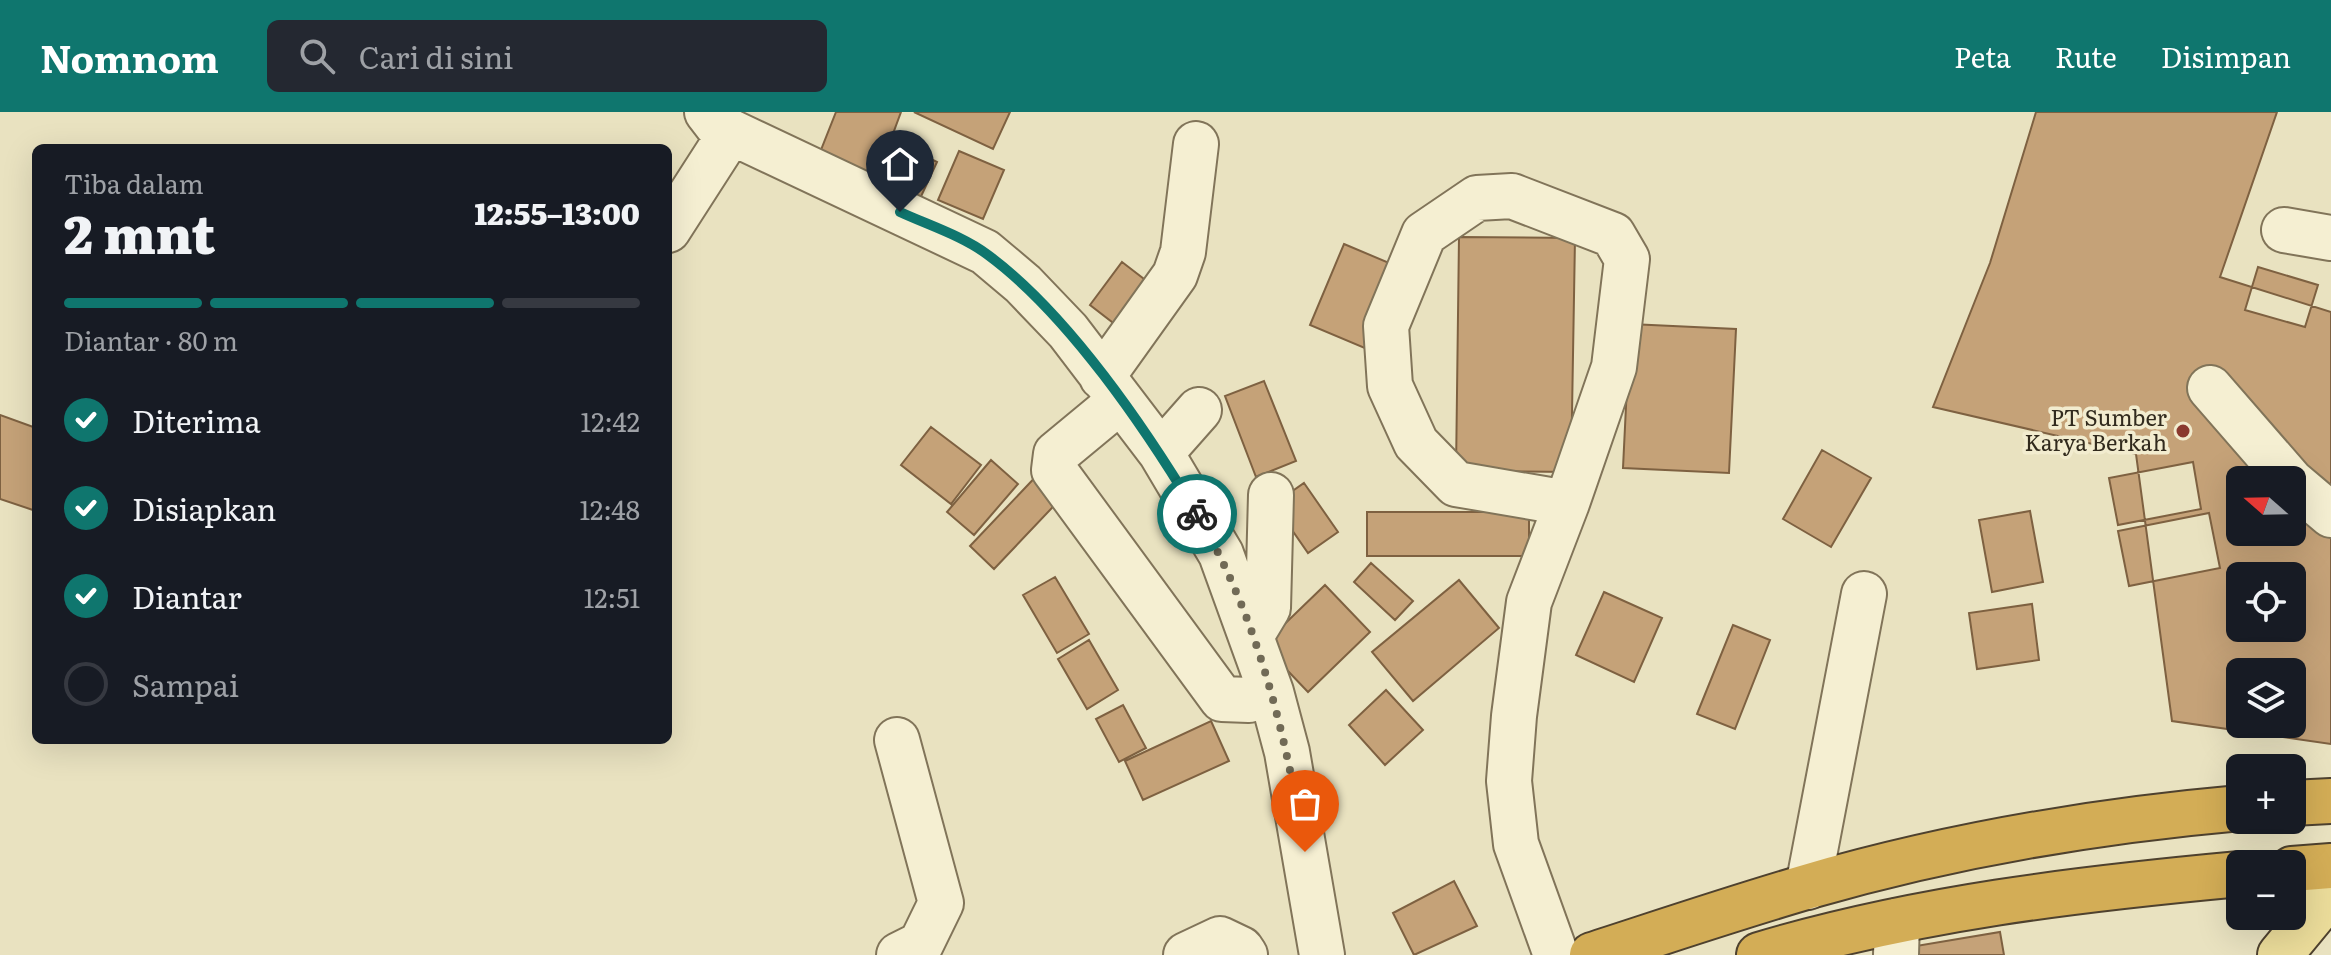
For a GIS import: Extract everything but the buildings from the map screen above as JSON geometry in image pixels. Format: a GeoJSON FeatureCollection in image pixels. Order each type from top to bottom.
{"type":"FeatureCollection","features":[{"type":"Feature","properties":{"kind":"highway"},"geometry":{"type":"LineString","coordinates":[[2306,802],[2331,801]]}},
{"type":"Feature","properties":{"kind":"highway"},"geometry":{"type":"LineString","coordinates":[[1592,955],[1808,887],[2055,830],[2224,809]]}},
{"type":"Feature","properties":{"kind":"highway"},"geometry":{"type":"LineString","coordinates":[[2306,868],[2331,866]]}},
{"type":"Feature","properties":{"kind":"highway"},"geometry":{"type":"LineString","coordinates":[[1759,955],[1896,938],[2056,891],[2226,875]]}},
{"type":"Feature","properties":{"kind":"main road"},"geometry":{"type":"LineString","coordinates":[[2295,949],[2331,893]]}},
{"type":"Feature","properties":{"kind":"street"},"geometry":{"type":"LineString","coordinates":[[672,222],[719,122],[985,252],[1032,293],[1068,331],[1161,453],[1221,554],[1253,633],[1287,752],[1322,955]]}},
{"type":"Feature","properties":{"kind":"street"},"geometry":{"type":"LineString","coordinates":[[1196,144],[1183,252],[1175,275],[1111,389],[1056,454],[1054,470],[1222,699],[1249,700],[1271,692]]}},
{"type":"Feature","properties":{"kind":"street"},"geometry":{"type":"LineString","coordinates":[[1556,955],[1516,844],[1509,781],[1529,602],[1567,503],[1614,367],[1627,259],[1613,235],[1512,196],[1477,198],[1424,234],[1386,326],[1390,386],[1416,443],[1456,484],[1567,503]]}},
{"type":"Feature","properties":{"kind":"street"},"geometry":{"type":"LineString","coordinates":[[2284,230],[2331,238]]}},
{"type":"Feature","properties":{"kind":"street"},"geometry":{"type":"LineString","coordinates":[[2210,388],[2278,466]]}},
{"type":"Feature","properties":{"kind":"street"},"geometry":{"type":"LineString","coordinates":[[1161,453],[1199,410]]}},
{"type":"Feature","properties":{"kind":"street"},"geometry":{"type":"LineString","coordinates":[[2306,494],[2331,515]]}},
{"type":"Feature","properties":{"kind":"street"},"geometry":{"type":"LineString","coordinates":[[1253,633],[1268,608],[1271,495]]}},
{"type":"Feature","properties":{"kind":"street"},"geometry":{"type":"LineString","coordinates":[[1808,887],[1864,594]]}},
{"type":"Feature","properties":{"kind":"street"},"geometry":{"type":"LineString","coordinates":[[897,740],[941,903],[921,944],[899,955]]}},
{"type":"Feature","properties":{"kind":"street"},"geometry":{"type":"LineString","coordinates":[[1186,955],[1220,939],[1241,949],[1245,955]]}},
{"type":"Feature","properties":{"kind":"way so far"},"geometry":{"type":"LineString","coordinates":[[1197,514],[1221,554],[1253,633],[1287,752],[1305,852]]}},
{"type":"Feature","properties":{"kind":"place","name":"PT Sumber Karya Berkah"},"geometry":{"type":"Point","coordinates":[2183,431]}},
{"type":"Feature","properties":{"kind":"route"},"geometry":{"type":"LineString","coordinates":[[900,212],[985,252],[1023,284],[1068,331],[1161,453],[1197,514]]}}]}
